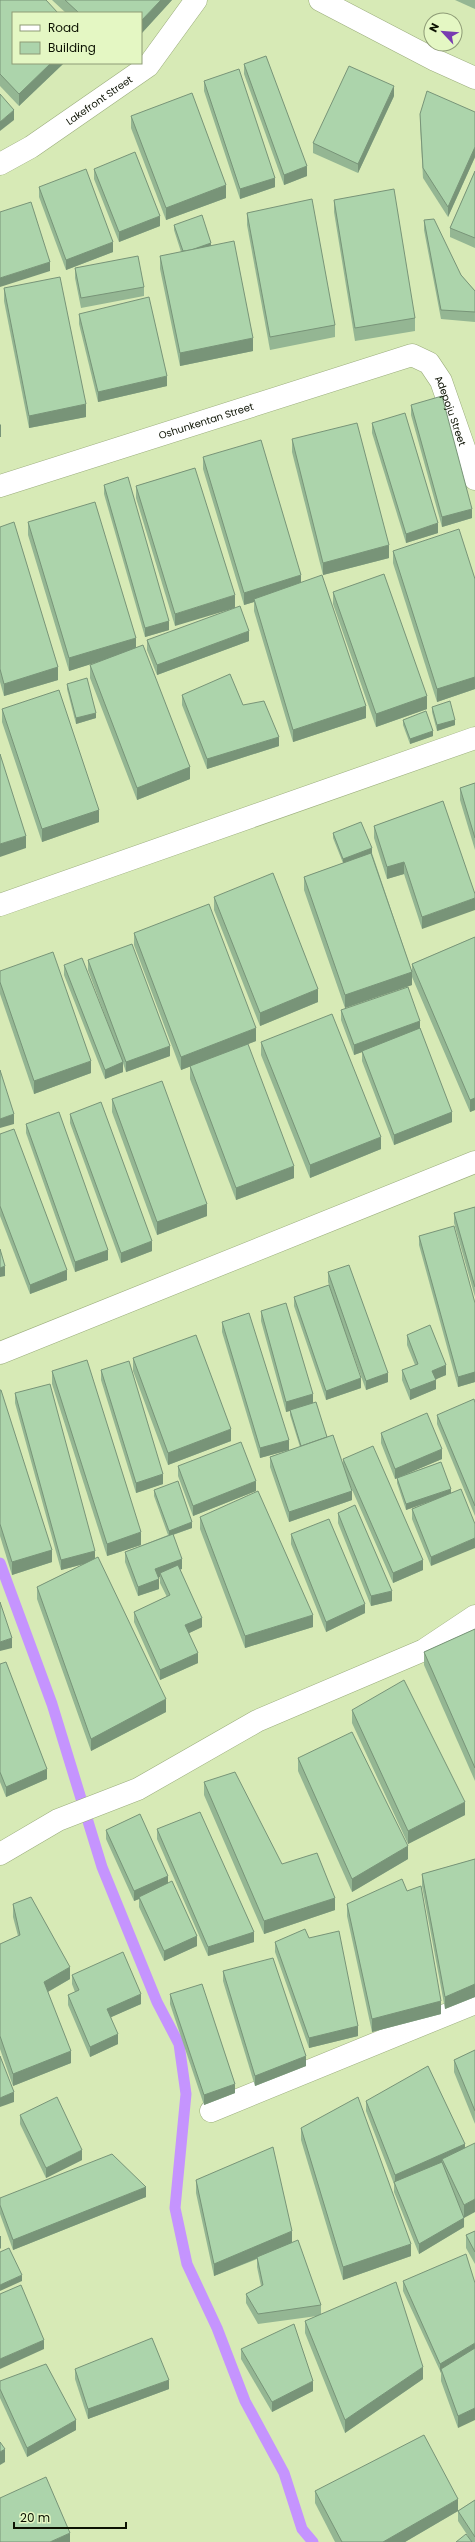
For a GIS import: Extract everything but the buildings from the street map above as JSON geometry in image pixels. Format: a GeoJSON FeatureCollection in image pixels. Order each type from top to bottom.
{"type":"FeatureCollection","features":[{"type":"Feature","properties":{"kind":"street","name":"Lakefront Street"},"geometry":{"type":"LineString","coordinates":[[0,164],[31,147],[148,66],[196,0]]}},
{"type":"Feature","properties":{"kind":"street"},"geometry":{"type":"LineString","coordinates":[[320,0],[435,60],[475,78]]}},
{"type":"Feature","properties":{"kind":"street","name":"Adepoju Street"},"geometry":{"type":"LineString","coordinates":[[412,355],[429,363],[441,382],[475,479]]}},
{"type":"Feature","properties":{"kind":"street","name":"Oshunkentan Street"},"geometry":{"type":"LineString","coordinates":[[0,486],[412,355]]}},
{"type":"Feature","properties":{"kind":"street"},"geometry":{"type":"LineString","coordinates":[[0,905],[475,738]]}},
{"type":"Feature","properties":{"kind":"street"},"geometry":{"type":"LineString","coordinates":[[0,1353],[475,1162]]}},
{"type":"Feature","properties":{"kind":"street"},"geometry":{"type":"LineString","coordinates":[[0,1854],[58,1820],[138,1789],[257,1721],[424,1650],[475,1616]]}},
{"type":"Feature","properties":{"kind":"street"},"geometry":{"type":"LineString","coordinates":[[211,2111],[475,2003]]}},
{"type":"Feature","properties":{"kind":"waterway"},"geometry":{"type":"LineString","coordinates":[[0,1563],[52,1704],[102,1867],[157,2002],[179,2044],[186,2094],[175,2208],[187,2264],[217,2328],[245,2401],[284,2473],[302,2529],[313,2542]]}}]}
